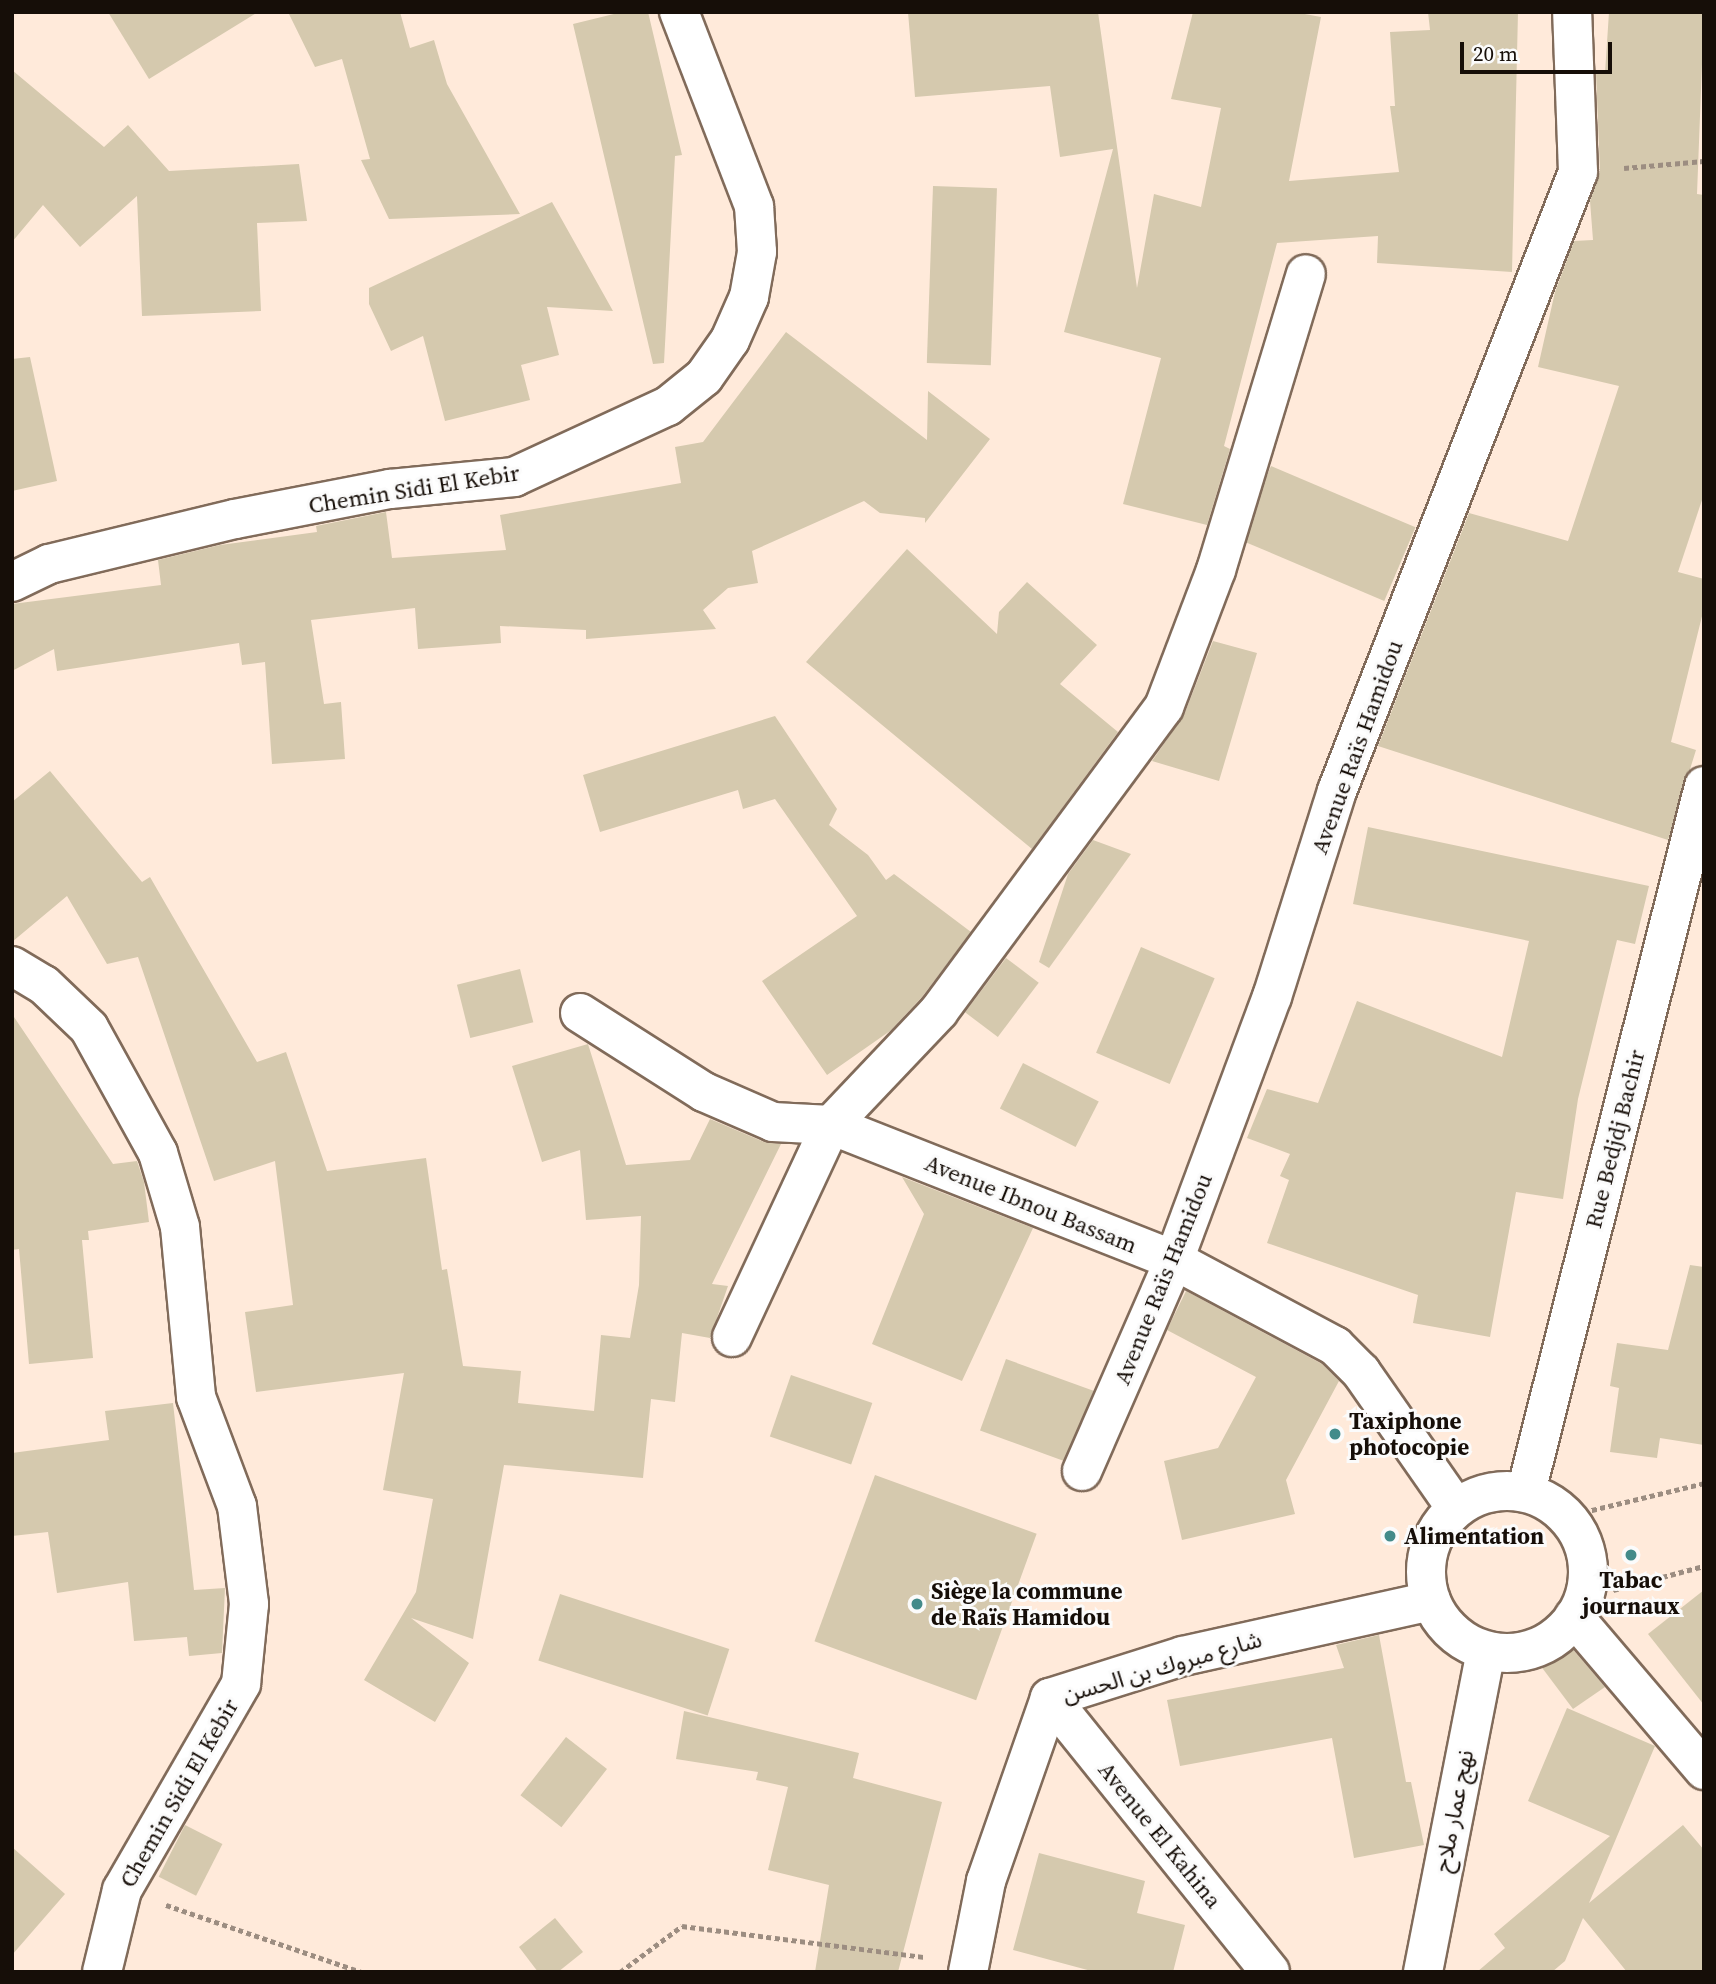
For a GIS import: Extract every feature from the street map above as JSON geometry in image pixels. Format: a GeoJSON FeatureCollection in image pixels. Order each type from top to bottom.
{"type":"FeatureCollection","features":[{"type":"Feature","properties":{"kind":"street","name":"Chemin Sidi El Kebir"},"geometry":{"type":"LineString","coordinates":[[12,582],[49,564],[236,519],[390,489],[514,477],[668,406],[704,377],[730,340],[749,297],[757,252],[754,206],[679,12]]}},
{"type":"Feature","properties":{"kind":"street","name":"Avenue Raïs Hamidou"},"geometry":{"type":"LineString","coordinates":[[1082,1471],[1174,1261],[1272,997],[1337,791],[1577,172],[1572,12]]}},
{"type":"Feature","properties":{"kind":"street"},"geometry":{"type":"LineString","coordinates":[[732,1337],[831,1125],[939,1011],[1164,707],[1216,570],[1306,274]]}},
{"type":"Feature","properties":{"kind":"street","name":"Rue Bedjdj Bachir"},"geometry":{"type":"LineString","coordinates":[[1526,1492],[1704,786]]}},
{"type":"Feature","properties":{"kind":"street","name":"Chemin Sidi El Kebir"},"geometry":{"type":"LineString","coordinates":[[12,967],[44,985],[89,1028],[158,1153],[180,1227],[196,1397],[237,1506],[247,1592],[241,1684],[122,1891],[102,1972]]}},
{"type":"Feature","properties":{"kind":"street","name":"Avenue Ibnou Bassam"},"geometry":{"type":"LineString","coordinates":[[580,1013],[704,1092],[773,1122],[831,1125],[1174,1261],[1335,1346],[1361,1372],[1456,1508]]}},
{"type":"Feature","properties":{"kind":"street"},"geometry":{"type":"LineString","coordinates":[[1502,1490],[1526,1492],[1567,1516],[1587,1555],[1580,1607],[1555,1639],[1533,1650],[1510,1654],[1486,1651],[1463,1640],[1444,1623],[1431,1601],[1426,1576],[1428,1550],[1438,1527],[1456,1508],[1502,1490]]}},
{"type":"Feature","properties":{"kind":"street","name":"شارع مبروك بن الحسن"},"geometry":{"type":"LineString","coordinates":[[969,1967],[986,1881],[1049,1698],[1183,1656],[1431,1601]]}},
{"type":"Feature","properties":{"kind":"street"},"geometry":{"type":"LineString","coordinates":[[1580,1607],[1704,1770]]}},
{"type":"Feature","properties":{"kind":"street","name":"نهج عمار ملاح"},"geometry":{"type":"LineString","coordinates":[[1423,1972],[1486,1651]]}},
{"type":"Feature","properties":{"kind":"street","name":"Avenue El Kahina"},"geometry":{"type":"LineString","coordinates":[[1049,1698],[1270,1972]]}},
{"type":"Feature","properties":{"kind":"path"},"geometry":{"type":"LineString","coordinates":[[1577,172],[1704,161]]}},
{"type":"Feature","properties":{"kind":"path"},"geometry":{"type":"LineString","coordinates":[[1567,1516],[1704,1483]]}},
{"type":"Feature","properties":{"kind":"path"},"geometry":{"type":"LineString","coordinates":[[1580,1607],[1704,1566]]}},
{"type":"Feature","properties":{"kind":"path"},"geometry":{"type":"LineString","coordinates":[[122,1891],[362,1972]]}},
{"type":"Feature","properties":{"kind":"path"},"geometry":{"type":"LineString","coordinates":[[620,1972],[682,1926],[969,1967]]}},
{"type":"Feature","properties":{"kind":"building"},"geometry":{"type":"Polygon","coordinates":[[[108,12],[258,12],[149,79],[108,12]]]}},
{"type":"Feature","properties":{"kind":"building"},"geometry":{"type":"Polygon","coordinates":[[[288,12],[400,12],[410,48],[434,40],[447,84],[520,214],[389,219],[361,160],[370,159],[342,59],[315,67],[288,12]]]}},
{"type":"Feature","properties":{"kind":"building"},"geometry":{"type":"Polygon","coordinates":[[[622,12],[648,12],[682,155],[675,156],[664,363],[653,364],[573,24],[622,12]]]}},
{"type":"Feature","properties":{"kind":"building"},"geometry":{"type":"Polygon","coordinates":[[[908,12],[1098,12],[1137,288],[1154,194],[1201,207],[1221,108],[1171,99],[1193,12],[1294,12],[1321,17],[1289,181],[1399,172],[1390,106],[1395,106],[1390,32],[1430,30],[1428,12],[1518,12],[1512,272],[1377,263],[1378,236],[1277,243],[1224,446],[1230,449],[1207,525],[1123,504],[1161,358],[1064,332],[1113,149],[1060,157],[1050,86],[915,97],[908,12]]]}},
{"type":"Feature","properties":{"kind":"building"},"geometry":{"type":"Polygon","coordinates":[[[1609,12],[1704,12],[1697,194],[1704,195],[1704,494],[1678,572],[1704,579],[1704,608],[1671,742],[1696,750],[1668,840],[1378,746],[1469,513],[1568,541],[1619,386],[1538,367],[1555,292],[1574,241],[1593,240],[1590,201],[1600,171],[1596,73],[1605,73],[1609,12]]]}},
{"type":"Feature","properties":{"kind":"building"},"geometry":{"type":"Polygon","coordinates":[[[12,70],[104,147],[128,125],[169,171],[299,164],[307,221],[257,223],[261,311],[142,316],[137,196],[80,247],[43,205],[12,242],[12,70]]]}},
{"type":"Feature","properties":{"kind":"building"},"geometry":{"type":"Polygon","coordinates":[[[933,186],[997,188],[991,365],[927,363],[933,186]]]}},
{"type":"Feature","properties":{"kind":"building"},"geometry":{"type":"Polygon","coordinates":[[[552,202],[613,311],[547,307],[559,355],[521,365],[530,400],[445,421],[423,336],[391,351],[369,304],[369,288],[552,202]]]}},
{"type":"Feature","properties":{"kind":"building"},"geometry":{"type":"Polygon","coordinates":[[[786,332],[927,440],[928,391],[990,439],[925,523],[925,518],[880,513],[864,501],[752,551],[758,583],[728,588],[703,610],[716,629],[586,639],[586,630],[500,626],[501,643],[418,649],[415,608],[311,620],[324,704],[341,702],[345,759],[272,764],[265,662],[242,665],[239,643],[57,671],[54,649],[12,671],[12,604],[161,585],[158,560],[220,545],[317,532],[316,526],[386,512],[392,558],[506,550],[500,515],[681,483],[675,447],[703,442],[786,332]]]}},
{"type":"Feature","properties":{"kind":"building"},"geometry":{"type":"Polygon","coordinates":[[[30,357],[57,481],[12,491],[12,359],[30,357]]]}},
{"type":"Feature","properties":{"kind":"building"},"geometry":{"type":"Polygon","coordinates":[[[1271,466],[1416,527],[1384,601],[1240,540],[1271,466]]]}},
{"type":"Feature","properties":{"kind":"building"},"geometry":{"type":"Polygon","coordinates":[[[907,549],[997,634],[999,612],[1027,582],[1097,645],[1060,684],[1118,732],[1032,849],[806,662],[907,549]]]}},
{"type":"Feature","properties":{"kind":"building"},"geometry":{"type":"Polygon","coordinates":[[[1213,641],[1257,653],[1219,781],[1152,761],[1184,715],[1213,641]]]}},
{"type":"Feature","properties":{"kind":"building"},"geometry":{"type":"Polygon","coordinates":[[[775,716],[837,809],[829,825],[868,855],[886,880],[894,874],[971,932],[922,997],[890,1031],[827,1075],[762,981],[857,916],[775,799],[743,809],[738,790],[600,832],[583,775],[775,716]]]}},
{"type":"Feature","properties":{"kind":"building"},"geometry":{"type":"Polygon","coordinates":[[[50,771],[142,882],[150,877],[257,1062],[286,1052],[327,1171],[426,1158],[442,1270],[447,1269],[463,1366],[521,1371],[518,1403],[594,1411],[601,1335],[630,1338],[639,1285],[641,1216],[586,1220],[580,1150],[542,1162],[512,1066],[588,1044],[626,1165],[690,1160],[710,1119],[764,1142],[781,1144],[712,1284],[728,1286],[710,1338],[682,1333],[675,1402],[651,1399],[643,1478],[504,1465],[473,1639],[411,1618],[469,1663],[435,1722],[364,1680],[416,1592],[433,1499],[383,1490],[404,1373],[256,1392],[245,1312],[293,1305],[275,1161],[214,1181],[138,957],[107,964],[67,896],[12,942],[12,802],[50,771]]]}},
{"type":"Feature","properties":{"kind":"building"},"geometry":{"type":"Polygon","coordinates":[[[1368,827],[1649,886],[1635,944],[1617,940],[1578,1099],[1563,1199],[1516,1192],[1490,1337],[1413,1323],[1418,1295],[1267,1243],[1289,1180],[1280,1176],[1290,1154],[1247,1138],[1267,1089],[1318,1103],[1357,1001],[1502,1057],[1529,941],[1353,904],[1368,827]]]}},
{"type":"Feature","properties":{"kind":"building"},"geometry":{"type":"Polygon","coordinates":[[[1093,840],[1131,854],[1049,968],[1039,962],[1068,874],[1093,840]]]}},
{"type":"Feature","properties":{"kind":"building"},"geometry":{"type":"Polygon","coordinates":[[[1141,947],[1215,978],[1170,1084],[1096,1053],[1141,947]]]}},
{"type":"Feature","properties":{"kind":"building"},"geometry":{"type":"Polygon","coordinates":[[[1006,958],[1039,983],[998,1037],[965,1012],[1006,958]]]}},
{"type":"Feature","properties":{"kind":"building"},"geometry":{"type":"Polygon","coordinates":[[[520,969],[533,1022],[470,1038],[457,985],[520,969]]]}},
{"type":"Feature","properties":{"kind":"building"},"geometry":{"type":"Polygon","coordinates":[[[12,1014],[113,1164],[137,1161],[144,1182],[149,1222],[88,1231],[89,1240],[82,1240],[93,1358],[29,1364],[19,1249],[12,1250],[12,1014]]]}},
{"type":"Feature","properties":{"kind":"building"},"geometry":{"type":"Polygon","coordinates":[[[1023,1063],[1099,1102],[1076,1147],[1000,1108],[1023,1063]]]}},
{"type":"Feature","properties":{"kind":"building"},"geometry":{"type":"Polygon","coordinates":[[[902,1177],[1033,1228],[962,1381],[872,1344],[924,1214],[902,1177]]]}},
{"type":"Feature","properties":{"kind":"building"},"geometry":{"type":"Polygon","coordinates":[[[1690,1265],[1704,1267],[1704,1445],[1660,1438],[1657,1458],[1610,1452],[1619,1388],[1610,1386],[1617,1343],[1668,1350],[1690,1265]]]}},
{"type":"Feature","properties":{"kind":"building"},"geometry":{"type":"Polygon","coordinates":[[[1186,1291],[1322,1364],[1339,1381],[1286,1480],[1295,1514],[1182,1540],[1164,1461],[1218,1448],[1256,1377],[1167,1330],[1186,1291]]]}},
{"type":"Feature","properties":{"kind":"building"},"geometry":{"type":"Polygon","coordinates":[[[1006,1359],[1093,1391],[1067,1462],[980,1430],[1006,1359]]]}},
{"type":"Feature","properties":{"kind":"building"},"geometry":{"type":"Polygon","coordinates":[[[791,1375],[872,1403],[851,1464],[770,1436],[791,1375]]]}},
{"type":"Feature","properties":{"kind":"building"},"geometry":{"type":"Polygon","coordinates":[[[173,1403],[194,1590],[225,1588],[222,1653],[189,1656],[187,1637],[134,1641],[128,1582],[57,1593],[48,1532],[12,1536],[12,1453],[109,1440],[105,1411],[173,1403]]]}},
{"type":"Feature","properties":{"kind":"building"},"geometry":{"type":"Polygon","coordinates":[[[875,1475],[1037,1534],[976,1700],[814,1641],[875,1475]]]}},
{"type":"Feature","properties":{"kind":"building"},"geometry":{"type":"Polygon","coordinates":[[[1704,1590],[1704,1705],[1648,1634],[1704,1590]]]}},
{"type":"Feature","properties":{"kind":"building"},"geometry":{"type":"Polygon","coordinates":[[[560,1594],[729,1649],[708,1716],[538,1661],[560,1594]]]}},
{"type":"Feature","properties":{"kind":"building"},"geometry":{"type":"Polygon","coordinates":[[[1379,1635],[1406,1782],[1411,1782],[1424,1845],[1354,1858],[1332,1738],[1180,1766],[1167,1700],[1344,1668],[1336,1645],[1379,1635]]]}},
{"type":"Feature","properties":{"kind":"building"},"geometry":{"type":"Polygon","coordinates":[[[1569,1645],[1605,1687],[1573,1709],[1540,1665],[1569,1645]]]}},
{"type":"Feature","properties":{"kind":"building"},"geometry":{"type":"Polygon","coordinates":[[[1567,1708],[1655,1746],[1589,1903],[1683,1825],[1704,1850],[1704,1972],[1627,1972],[1583,1918],[1565,1961],[1552,1972],[1477,1972],[1505,1948],[1494,1934],[1610,1836],[1528,1801],[1567,1708]]]}},
{"type":"Feature","properties":{"kind":"building"},"geometry":{"type":"Polygon","coordinates":[[[684,1711],[859,1753],[853,1778],[942,1802],[898,1972],[815,1972],[829,1885],[768,1870],[788,1787],[756,1780],[758,1772],[676,1759],[684,1711]]]}},
{"type":"Feature","properties":{"kind":"building"},"geometry":{"type":"Polygon","coordinates":[[[566,1737],[607,1769],[561,1827],[520,1795],[566,1737]]]}},
{"type":"Feature","properties":{"kind":"building"},"geometry":{"type":"Polygon","coordinates":[[[185,1825],[222,1844],[196,1896],[159,1877],[185,1825]]]}},
{"type":"Feature","properties":{"kind":"building"},"geometry":{"type":"Polygon","coordinates":[[[12,1847],[65,1894],[12,1955],[12,1847]]]}},
{"type":"Feature","properties":{"kind":"building"},"geometry":{"type":"Polygon","coordinates":[[[1039,1853],[1145,1881],[1137,1913],[1185,1925],[1173,1972],[1095,1972],[1013,1950],[1039,1853]]]}},
{"type":"Feature","properties":{"kind":"building"},"geometry":{"type":"Polygon","coordinates":[[[555,1918],[583,1952],[558,1972],[538,1972],[519,1947],[555,1918]]]}},
{"type":"Feature","properties":{"kind":"place","name":"Taxiphone photocopie"},"geometry":{"type":"Point","coordinates":[1335,1434]}},
{"type":"Feature","properties":{"kind":"place","name":"Alimentation"},"geometry":{"type":"Point","coordinates":[1390,1536]}},
{"type":"Feature","properties":{"kind":"place","name":"Tabac journaux"},"geometry":{"type":"Point","coordinates":[1631,1555]}},
{"type":"Feature","properties":{"kind":"place","name":"Siège la commune de Raïs Hamidou"},"geometry":{"type":"Point","coordinates":[917,1604]}}]}
